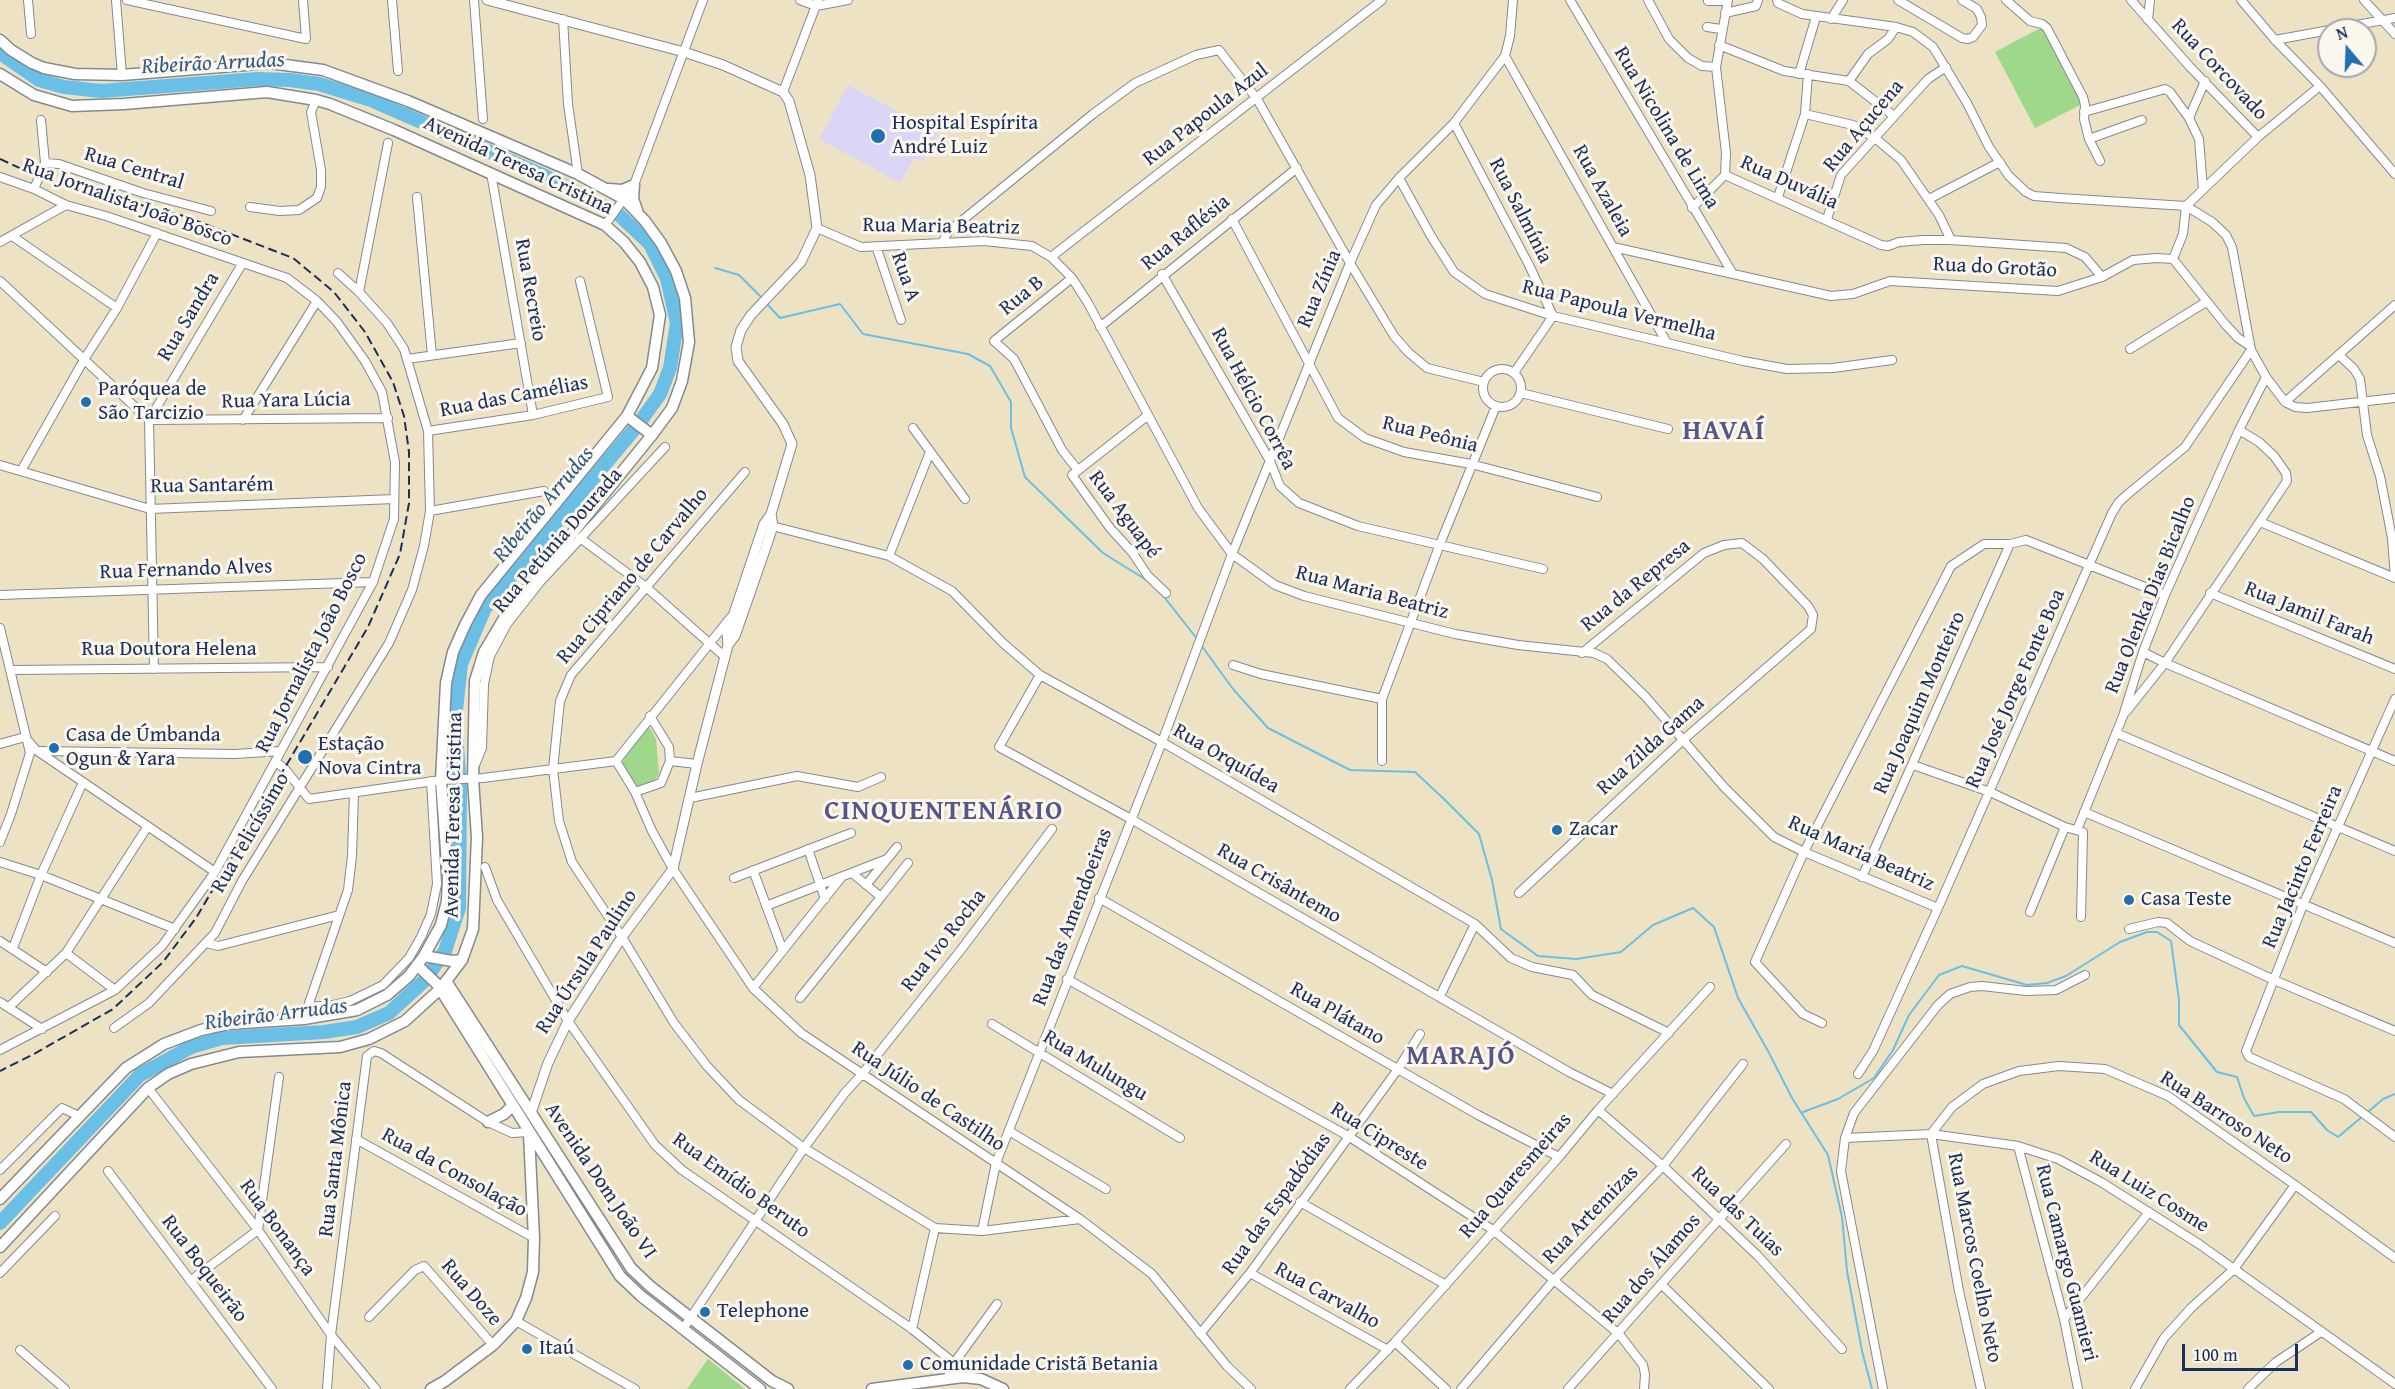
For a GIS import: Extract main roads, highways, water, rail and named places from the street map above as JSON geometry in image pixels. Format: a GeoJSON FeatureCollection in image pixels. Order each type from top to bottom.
{"type":"FeatureCollection","features":[{"type":"Feature","properties":{"kind":"main road","name":"Avenida Teresa Cristina"},"geometry":{"type":"LineString","coordinates":[[0,40],[11,50],[44,68],[75,74],[122,75],[270,63],[323,70],[408,101],[578,174],[606,189],[639,215],[661,243],[676,271],[685,298],[689,342],[682,381],[672,408],[506,615],[484,652],[475,681],[471,776],[477,837],[474,919],[457,960],[441,985],[405,1021],[369,1039],[340,1047],[239,1052],[191,1064],[168,1074],[148,1088],[0,1246]]}},
{"type":"Feature","properties":{"kind":"main road","name":"Avenida Teresa Cristina"},"geometry":{"type":"LineString","coordinates":[[0,74],[34,94],[72,106],[267,92],[316,100],[394,130],[607,222],[640,262],[654,287],[660,315],[652,368],[628,417],[481,595],[453,652],[446,683],[438,809],[447,895],[441,925],[423,962],[387,995],[357,1010],[304,1019],[228,1024],[201,1029],[164,1044],[126,1068],[0,1199]]}},
{"type":"Feature","properties":{"kind":"main road"},"geometry":{"type":"LineString","coordinates":[[606,189],[622,190],[634,185],[633,199],[639,215]]}},
{"type":"Feature","properties":{"kind":"main road"},"geometry":{"type":"LineString","coordinates":[[628,417],[651,434]]}},
{"type":"Feature","properties":{"kind":"main road"},"geometry":{"type":"LineString","coordinates":[[423,962],[457,960]]}},
{"type":"Feature","properties":{"kind":"main road"},"geometry":{"type":"LineString","coordinates":[[423,962],[441,985]]}},
{"type":"Feature","properties":{"kind":"main road","name":"Avenida Dom João VI"},"geometry":{"type":"LineString","coordinates":[[441,985],[513,1106],[620,1276],[760,1389]]}},
{"type":"Feature","properties":{"kind":"main road","name":"Avenida Dom João VI"},"geometry":{"type":"LineString","coordinates":[[441,985],[531,1113],[631,1268],[772,1381],[788,1389]]}},
{"type":"Feature","properties":{"kind":"main road"},"geometry":{"type":"LineString","coordinates":[[488,1122],[504,1114],[513,1106]]}},
{"type":"Feature","properties":{"kind":"main road","name":"Rua Úrsula Paulino"},"geometry":{"type":"LineString","coordinates":[[431,1389],[443,1385],[493,1346],[516,1321],[526,1298],[533,1272],[534,1238],[529,1132],[531,1113]]}},
{"type":"Feature","properties":{"kind":"main road"},"geometry":{"type":"LineString","coordinates":[[872,1389],[963,1377],[981,1379],[1003,1389]]}},
{"type":"Feature","properties":{"kind":"waterway","name":"Ribeirão Arrudas"},"geometry":{"type":"LineString","coordinates":[[0,53],[39,80],[64,87],[101,91],[258,79],[290,80],[319,84],[371,100],[545,176],[618,214],[650,244],[667,278],[677,323],[670,368],[660,394],[637,426],[485,608],[461,664],[455,719],[460,787],[459,908],[445,951],[425,980],[389,1013],[357,1027],[324,1032],[222,1038],[191,1047],[140,1075],[0,1223]]}},
{"type":"Feature","properties":{"kind":"waterway"},"geometry":{"type":"LineString","coordinates":[[715,268],[739,275],[763,299]]}},
{"type":"Feature","properties":{"kind":"waterway"},"geometry":{"type":"LineString","coordinates":[[767,304],[780,318],[840,304],[863,334],[968,354],[990,366],[1011,402],[1011,428],[1025,477],[1103,553],[1148,581]]}},
{"type":"Feature","properties":{"kind":"waterway"},"geometry":{"type":"LineString","coordinates":[[1161,593],[1198,640]]}},
{"type":"Feature","properties":{"kind":"waterway"},"geometry":{"type":"LineString","coordinates":[[1201,645],[1233,689],[1268,728],[1350,770],[1415,772],[1479,834],[1492,880],[1501,929],[1538,956],[1576,959],[1621,952],[1653,925],[1693,908],[1714,927],[1738,998],[1792,1098],[1828,1155],[1842,1217],[1847,1271],[1862,1351],[1872,1389]]}},
{"type":"Feature","properties":{"kind":"waterway"},"geometry":{"type":"LineString","coordinates":[[1803,1112],[1838,1099],[1874,1078],[1893,1050],[1909,1015],[1939,975],[1962,966],[2027,985],[2047,983],[2066,976],[2120,942],[2147,932],[2157,932],[2171,941],[2179,1000],[2179,1025],[2217,1072],[2237,1077],[2244,1098],[2254,1116],[2279,1112],[2311,1112],[2327,1130],[2338,1137],[2363,1116]]}},
{"type":"Feature","properties":{"kind":"waterway"},"geometry":{"type":"LineString","coordinates":[[2368,1112],[2383,1099],[2395,1094]]}},
{"type":"Feature","properties":{"kind":"railway"},"geometry":{"type":"LineString","coordinates":[[0,159],[63,185],[184,216],[293,258],[334,292],[365,332],[393,382],[404,416],[409,452],[409,503],[400,554],[368,627],[196,918],[163,962],[113,1009],[0,1071]]}},
{"type":"Feature","properties":{"kind":"place","name":"Hospital Espírita André Luiz"},"geometry":{"type":"Point","coordinates":[878,136]}},
{"type":"Feature","properties":{"kind":"place","name":"Paróquea de São Tarcizio"},"geometry":{"type":"Point","coordinates":[86,402]}},
{"type":"Feature","properties":{"kind":"place","name":"Casa de Úmbanda Ogun & Yara"},"geometry":{"type":"Point","coordinates":[54,748]}},
{"type":"Feature","properties":{"kind":"place","name":"Estação Nova Cintra"},"geometry":{"type":"Point","coordinates":[305,757]}},
{"type":"Feature","properties":{"kind":"place","name":"Zacar"},"geometry":{"type":"Point","coordinates":[1557,830]}},
{"type":"Feature","properties":{"kind":"place","name":"Casa Teste"},"geometry":{"type":"Point","coordinates":[2129,900]}},
{"type":"Feature","properties":{"kind":"place","name":"Telephone"},"geometry":{"type":"Point","coordinates":[705,1312]}},
{"type":"Feature","properties":{"kind":"place","name":"Itaú"},"geometry":{"type":"Point","coordinates":[527,1349]}},
{"type":"Feature","properties":{"kind":"place","name":"Comunidade Cristã Betania"},"geometry":{"type":"Point","coordinates":[908,1365]}},
{"type":"Feature","properties":{"kind":"district","name":"HAVAÍ"},"geometry":{"type":"Point","coordinates":[1724,432]}},
{"type":"Feature","properties":{"kind":"district","name":"CINQUENTENÁRIO"},"geometry":{"type":"Point","coordinates":[944,812]}},
{"type":"Feature","properties":{"kind":"district","name":"MARAJÓ"},"geometry":{"type":"Point","coordinates":[1461,1057]}}]}
